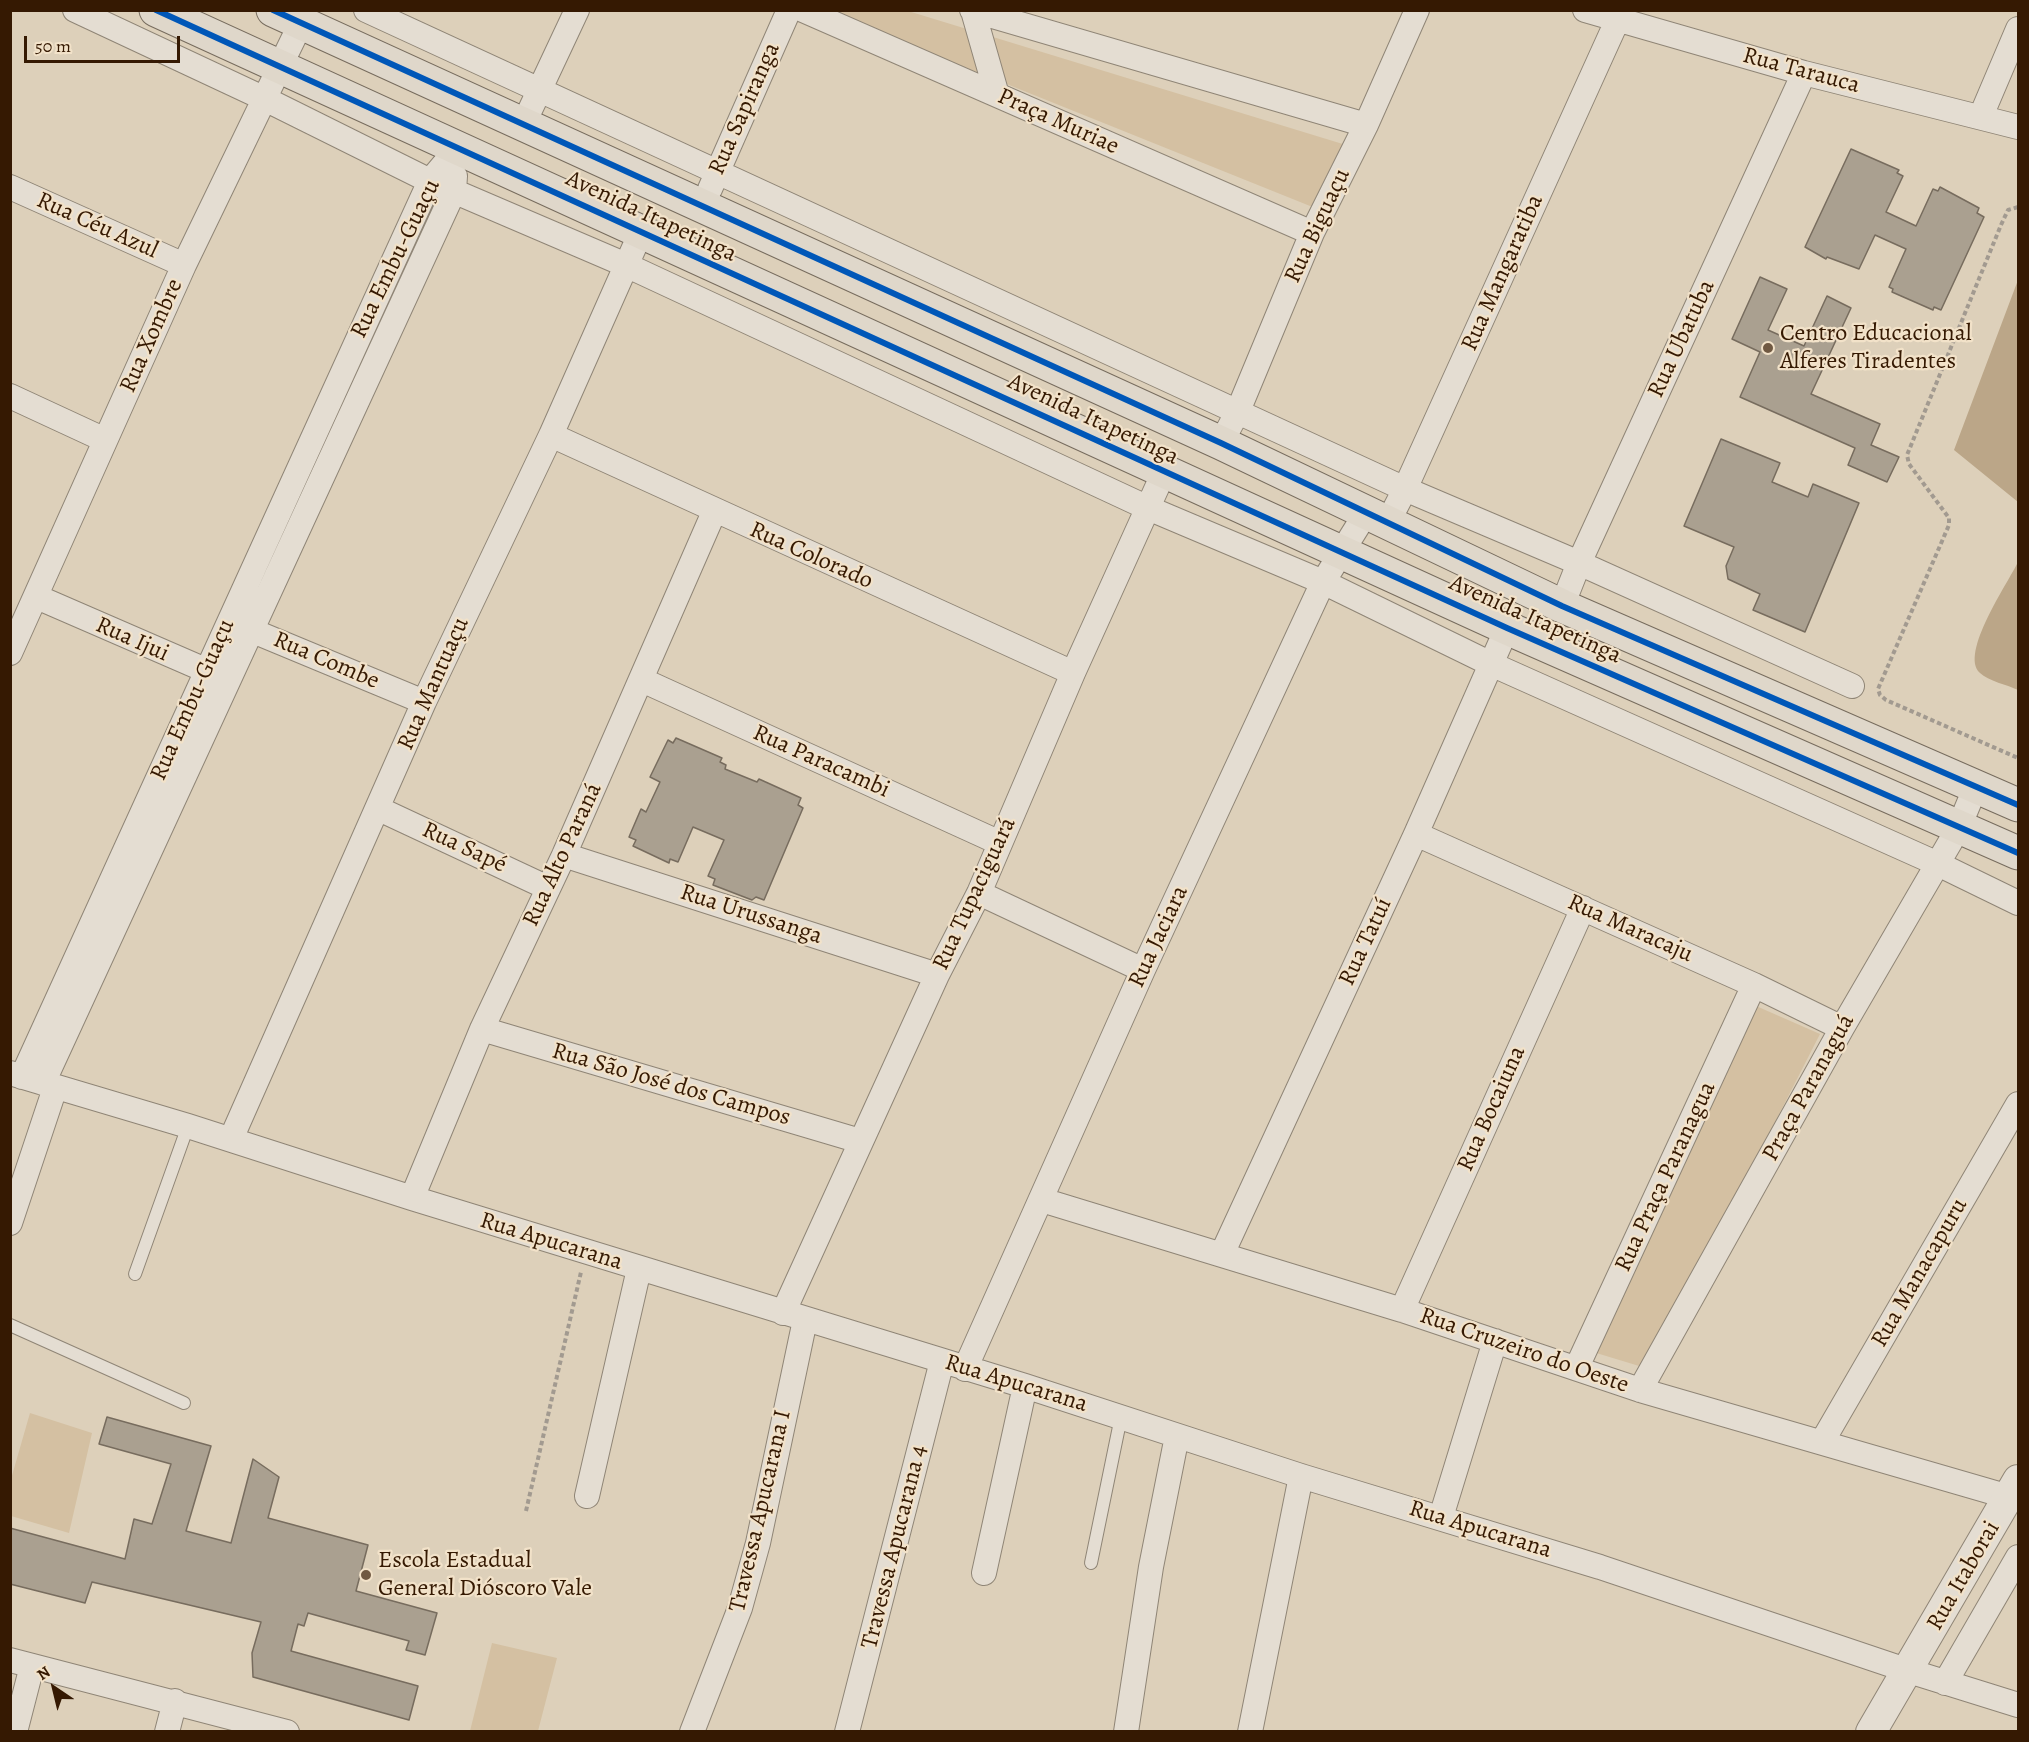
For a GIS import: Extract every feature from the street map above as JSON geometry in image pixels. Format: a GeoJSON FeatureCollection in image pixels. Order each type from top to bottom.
{"type":"FeatureCollection","features":[{"type":"Feature","properties":{"kind":"main road","name":"Avenida Itapetinga"},"geometry":{"type":"LineString","coordinates":[[156,10],[1507,628],[2019,853]]}},
{"type":"Feature","properties":{"kind":"main road","name":"Avenida Itapetinga"},"geometry":{"type":"LineString","coordinates":[[287,17],[1221,443],[1562,606],[2019,805]]}},
{"type":"Feature","properties":{"kind":"main road"},"geometry":{"type":"LineString","coordinates":[[457,148],[478,104]]}},
{"type":"Feature","properties":{"kind":"main road"},"geometry":{"type":"LineString","coordinates":[[822,316],[842,271]]}},
{"type":"Feature","properties":{"kind":"street"},"geometry":{"type":"LineString","coordinates":[[75,10],[263,98],[430,181],[626,265],[1148,508],[1323,582],[1491,664],[1938,864],[2019,903]]}},
{"type":"Feature","properties":{"kind":"street"},"geometry":{"type":"LineString","coordinates":[[523,125],[578,10]]}},
{"type":"Feature","properties":{"kind":"street","name":"Rua Sapiranga"},"geometry":{"type":"LineString","coordinates":[[703,207],[789,10]]}},
{"type":"Feature","properties":{"kind":"street","name":"Praça Muriae"},"geometry":{"type":"LineString","coordinates":[[803,10],[1312,233]]}},
{"type":"Feature","properties":{"kind":"street","name":"Rua Biguaçu"},"geometry":{"type":"LineString","coordinates":[[1221,443],[1238,411],[1312,233],[1366,125],[1417,10]]}},
{"type":"Feature","properties":{"kind":"street","name":"Rua Tarauca"},"geometry":{"type":"LineString","coordinates":[[1585,10],[1804,73],[1981,116],[2019,128]]}},
{"type":"Feature","properties":{"kind":"street"},"geometry":{"type":"LineString","coordinates":[[972,11],[997,95]]}},
{"type":"Feature","properties":{"kind":"street"},"geometry":{"type":"LineString","coordinates":[[972,11],[1366,125]]}},
{"type":"Feature","properties":{"kind":"street"},"geometry":{"type":"LineString","coordinates":[[358,48],[372,12],[716,174],[1405,489],[1579,563],[1852,687]]}},
{"type":"Feature","properties":{"kind":"street","name":"Rua Xombre"},"geometry":{"type":"LineString","coordinates":[[10,653],[184,265],[279,67],[287,17]]}},
{"type":"Feature","properties":{"kind":"street","name":"Rua Mangaratiba"},"geometry":{"type":"LineString","coordinates":[[1377,518],[1405,489],[1612,17]]}},
{"type":"Feature","properties":{"kind":"street"},"geometry":{"type":"LineString","coordinates":[[1981,116],[2019,29]]}},
{"type":"Feature","properties":{"kind":"street","name":"Rua Ubatuba"},"geometry":{"type":"LineString","coordinates":[[1562,606],[1579,563],[1804,73]]}},
{"type":"Feature","properties":{"kind":"street","name":"Rua Embu-Guaçu"},"geometry":{"type":"LineString","coordinates":[[33,1080],[206,670],[430,181],[457,148]]}},
{"type":"Feature","properties":{"kind":"street","name":"Rua Embu-Guaçu"},"geometry":{"type":"LineString","coordinates":[[33,1080],[228,681],[454,191],[457,148]]}},
{"type":"Feature","properties":{"kind":"street","name":"Rua Céu Azul"},"geometry":{"type":"LineString","coordinates":[[10,187],[184,265]]}},
{"type":"Feature","properties":{"kind":"street","name":"Rua Mantuaçu"},"geometry":{"type":"LineString","coordinates":[[231,1139],[379,809],[424,702],[551,435],[641,232]]}},
{"type":"Feature","properties":{"kind":"street"},"geometry":{"type":"LineString","coordinates":[[10,396],[105,440]]}},
{"type":"Feature","properties":{"kind":"street","name":"Rua Colorado"},"geometry":{"type":"LineString","coordinates":[[551,435],[714,512],[1073,673]]}},
{"type":"Feature","properties":{"kind":"street","name":"Rua Tupaciguará"},"geometry":{"type":"LineString","coordinates":[[794,1317],[860,1141],[937,975],[979,893],[1073,673],[1164,472]]}},
{"type":"Feature","properties":{"kind":"street","name":"Rua Alto Paraná"},"geometry":{"type":"LineString","coordinates":[[412,1198],[482,1029],[564,855],[714,512]]}},
{"type":"Feature","properties":{"kind":"street","name":"Rua Jaciara"},"geometry":{"type":"LineString","coordinates":[[965,1369],[1143,970],[1323,582],[1340,552],[1377,518]]}},
{"type":"Feature","properties":{"kind":"street","name":"Rua Ijui"},"geometry":{"type":"LineString","coordinates":[[37,597],[228,681]]}},
{"type":"Feature","properties":{"kind":"street","name":"Rua Combe"},"geometry":{"type":"LineString","coordinates":[[229,620],[424,702]]}},
{"type":"Feature","properties":{"kind":"street","name":"Rua Tatuí"},"geometry":{"type":"LineString","coordinates":[[1222,1254],[1416,834],[1507,628]]}},
{"type":"Feature","properties":{"kind":"street","name":"Rua Paracambi"},"geometry":{"type":"LineString","coordinates":[[642,680],[1000,843]]}},
{"type":"Feature","properties":{"kind":"street","name":"Praça Paranaguá"},"geometry":{"type":"LineString","coordinates":[[1640,1390],[1842,1028],[1959,827],[1976,786]]}},
{"type":"Feature","properties":{"kind":"street","name":"Rua Sapé"},"geometry":{"type":"LineString","coordinates":[[379,809],[548,888]]}},
{"type":"Feature","properties":{"kind":"street","name":"Rua Maracaju"},"geometry":{"type":"LineString","coordinates":[[1416,834],[1754,985],[1842,1028]]}},
{"type":"Feature","properties":{"kind":"street","name":"Rua Urussanga"},"geometry":{"type":"LineString","coordinates":[[564,855],[937,975]]}},
{"type":"Feature","properties":{"kind":"street"},"geometry":{"type":"LineString","coordinates":[[979,893],[1143,970]]}},
{"type":"Feature","properties":{"kind":"street","name":"Rua Bocaiuna"},"geometry":{"type":"LineString","coordinates":[[1402,1310],[1583,908]]}},
{"type":"Feature","properties":{"kind":"street","name":"Rua Praça Paranagua"},"geometry":{"type":"LineString","coordinates":[[1577,1367],[1754,985]]}},
{"type":"Feature","properties":{"kind":"street","name":"Rua São José dos Campos"},"geometry":{"type":"LineString","coordinates":[[482,1029],[860,1141]]}},
{"type":"Feature","properties":{"kind":"street"},"geometry":{"type":"LineString","coordinates":[[10,1223],[33,1080]]}},
{"type":"Feature","properties":{"kind":"street","name":"Rua Apucarana"},"geometry":{"type":"LineString","coordinates":[[33,1080],[231,1139],[794,1317],[1025,1386],[1301,1476],[1600,1567],[1945,1683],[2019,1705]]}},
{"type":"Feature","properties":{"kind":"street","name":"Rua Manacapuru"},"geometry":{"type":"LineString","coordinates":[[1822,1442],[2019,1104]]}},
{"type":"Feature","properties":{"kind":"street","name":"Rua Cruzeiro do Oeste"},"geometry":{"type":"LineString","coordinates":[[1042,1200],[1402,1310],[1640,1390],[1822,1442],[2014,1489]]}},
{"type":"Feature","properties":{"kind":"street"},"geometry":{"type":"LineString","coordinates":[[587,1496],[639,1269]]}},
{"type":"Feature","properties":{"kind":"street","name":"Travessa Apucarana I"},"geometry":{"type":"LineString","coordinates":[[692,1731],[740,1608],[749,1576],[794,1317]]}},
{"type":"Feature","properties":{"kind":"street"},"geometry":{"type":"LineString","coordinates":[[1441,1518],[1494,1341]]}},
{"type":"Feature","properties":{"kind":"street","name":"Travessa Apucarana 4"},"geometry":{"type":"LineString","coordinates":[[847,1731],[942,1361]]}},
{"type":"Feature","properties":{"kind":"street"},"geometry":{"type":"LineString","coordinates":[[984,1573],[1025,1386]]}},
{"type":"Feature","properties":{"kind":"street"},"geometry":{"type":"LineString","coordinates":[[1126,1731],[1151,1567],[1177,1436]]}},
{"type":"Feature","properties":{"kind":"street"},"geometry":{"type":"LineString","coordinates":[[1250,1731],[1301,1476]]}},
{"type":"Feature","properties":{"kind":"street","name":"Rua Itaborai"},"geometry":{"type":"LineString","coordinates":[[1871,1731],[1909,1671],[2014,1489]]}},
{"type":"Feature","properties":{"kind":"street"},"geometry":{"type":"LineString","coordinates":[[1945,1683],[2019,1557]]}},
{"type":"Feature","properties":{"kind":"street"},"geometry":{"type":"LineString","coordinates":[[15,1731],[21,1663],[287,1731]]}},
{"type":"Feature","properties":{"kind":"street"},"geometry":{"type":"LineString","coordinates":[[167,1731],[175,1701]]}},
{"type":"Feature","properties":{"kind":"lane"},"geometry":{"type":"LineString","coordinates":[[135,1274],[188,1126]]}},
{"type":"Feature","properties":{"kind":"lane"},"geometry":{"type":"LineString","coordinates":[[10,1325],[183,1403]]}},
{"type":"Feature","properties":{"kind":"lane"},"geometry":{"type":"LineString","coordinates":[[1091,1563],[1121,1417]]}},
{"type":"Feature","properties":{"kind":"path"},"geometry":{"type":"LineString","coordinates":[[2019,207],[2008,210],[2001,225],[1907,455],[1910,464],[1949,518],[1949,525],[1878,688],[1880,696],[1886,700],[2019,758]]}},
{"type":"Feature","properties":{"kind":"path"},"geometry":{"type":"LineString","coordinates":[[526,1511],[586,1252]]}},
{"type":"Feature","properties":{"kind":"shaded area"},"geometry":{"type":"Polygon","coordinates":[[[825,11],[908,11],[1346,145],[1315,208],[825,11]]]}},
{"type":"Feature","properties":{"kind":"shaded area"},"geometry":{"type":"Polygon","coordinates":[[[2018,280],[2018,502],[1954,450],[2018,280]]]}},
{"type":"Feature","properties":{"kind":"shaded area"},"geometry":{"type":"Polygon","coordinates":[[[2018,562],[2018,690],[1984,676],[1975,664],[1980,635],[1987,618],[2018,562]]]}},
{"type":"Feature","properties":{"kind":"shaded area"},"geometry":{"type":"Polygon","coordinates":[[[1747,1002],[1820,1034],[1649,1369],[1593,1352],[1747,1002]]]}},
{"type":"Feature","properties":{"kind":"shaded area"},"geometry":{"type":"Polygon","coordinates":[[[30,1413],[92,1433],[69,1533],[11,1516],[11,1479],[30,1413]]]}},
{"type":"Feature","properties":{"kind":"shaded area"},"geometry":{"type":"Polygon","coordinates":[[[492,1643],[557,1658],[538,1731],[470,1731],[492,1643]]]}},
{"type":"Feature","properties":{"kind":"building"},"geometry":{"type":"Polygon","coordinates":[[[1851,149],[1899,170],[1897,173],[1903,176],[1886,212],[1916,226],[1933,189],[1938,191],[1940,187],[1979,208],[1977,213],[1984,217],[1941,310],[1934,307],[1933,310],[1892,292],[1893,289],[1889,287],[1906,249],[1875,235],[1859,269],[1827,257],[1826,259],[1805,247],[1851,149]]]}},
{"type":"Feature","properties":{"kind":"building"},"geometry":{"type":"Polygon","coordinates":[[[1760,277],[1787,289],[1768,330],[1804,346],[1827,296],[1851,308],[1811,394],[1880,424],[1871,445],[1899,457],[1887,482],[1848,465],[1855,448],[1740,397],[1760,352],[1732,339],[1760,277]]]}},
{"type":"Feature","properties":{"kind":"building"},"geometry":{"type":"Polygon","coordinates":[[[1721,439],[1780,463],[1772,482],[1808,497],[1813,484],[1859,503],[1805,632],[1753,610],[1760,594],[1728,579],[1726,566],[1734,547],[1684,526],[1721,439]]]}},
{"type":"Feature","properties":{"kind":"building"},"geometry":{"type":"Polygon","coordinates":[[[676,738],[722,758],[720,762],[726,765],[725,769],[757,782],[759,779],[801,798],[798,805],[803,808],[764,900],[756,897],[752,900],[713,885],[715,879],[708,876],[724,840],[693,827],[678,862],[670,859],[669,863],[633,846],[636,840],[629,837],[641,809],[646,812],[660,782],[650,777],[668,740],[673,743],[676,738]]]}},
{"type":"Feature","properties":{"kind":"building"},"geometry":{"type":"Polygon","coordinates":[[[107,1417],[211,1446],[186,1531],[231,1543],[253,1459],[279,1477],[268,1518],[368,1545],[356,1591],[437,1613],[425,1655],[406,1650],[409,1641],[308,1613],[304,1626],[298,1624],[291,1651],[418,1686],[409,1720],[253,1677],[252,1653],[261,1622],[92,1582],[85,1603],[10,1584],[10,1528],[125,1559],[134,1519],[152,1524],[171,1464],[99,1444],[107,1417]]]}},
{"type":"Feature","properties":{"kind":"cycle path"},"geometry":{"type":"LineString","coordinates":[[156,10],[1507,628],[2018,853]]}},
{"type":"Feature","properties":{"kind":"cycle path"},"geometry":{"type":"LineString","coordinates":[[273,10],[1221,443],[1562,606],[2018,805]]}},
{"type":"Feature","properties":{"kind":"place","name":"Centro Educacional Alferes Tiradentes"},"geometry":{"type":"Point","coordinates":[1768,348]}},
{"type":"Feature","properties":{"kind":"place","name":"Escola Estadual General Dióscoro Vale"},"geometry":{"type":"Point","coordinates":[366,1575]}}]}
